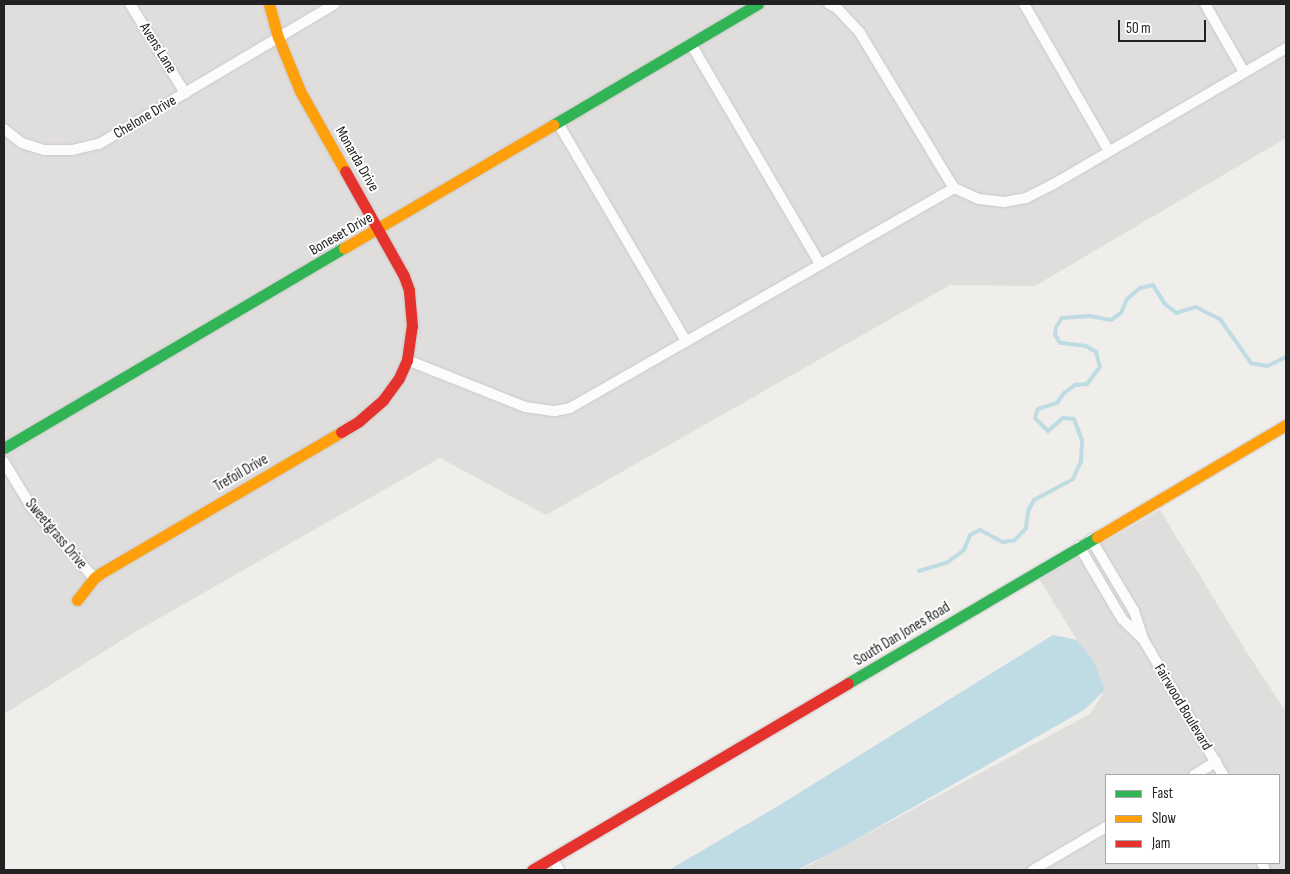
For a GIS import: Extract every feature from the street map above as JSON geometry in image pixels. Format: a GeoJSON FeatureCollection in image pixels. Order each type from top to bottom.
{"type":"FeatureCollection","features":[{"type":"Feature","properties":{"kind":"street","name":"Avens Lane"},"geometry":{"type":"LineString","coordinates":[[130,4],[185,93]]}},
{"type":"Feature","properties":{"kind":"street","name":"Monarda Drive"},"geometry":{"type":"LineString","coordinates":[[269,4],[278,37],[300,91],[380,229],[404,276],[408,290],[412,326],[407,360]]}},
{"type":"Feature","properties":{"kind":"street","name":"Chelone Drive"},"geometry":{"type":"LineString","coordinates":[[4,129],[22,143],[44,150],[72,150],[99,144],[334,4]]}},
{"type":"Feature","properties":{"kind":"street","name":"Boneset Drive"},"geometry":{"type":"LineString","coordinates":[[4,448],[380,229],[758,4]]}},
{"type":"Feature","properties":{"kind":"street"},"geometry":{"type":"LineString","coordinates":[[829,4],[837,8],[860,33],[954,188],[979,199],[1004,202],[1026,198],[1286,48]]}},
{"type":"Feature","properties":{"kind":"street"},"geometry":{"type":"LineString","coordinates":[[1024,4],[1109,151]]}},
{"type":"Feature","properties":{"kind":"street"},"geometry":{"type":"LineString","coordinates":[[1205,4],[1244,72]]}},
{"type":"Feature","properties":{"kind":"street"},"geometry":{"type":"LineString","coordinates":[[691,44],[820,264]]}},
{"type":"Feature","properties":{"kind":"street"},"geometry":{"type":"LineString","coordinates":[[558,123],[686,341]]}},
{"type":"Feature","properties":{"kind":"street"},"geometry":{"type":"LineString","coordinates":[[407,360],[525,407],[555,411],[570,408],[954,188]]}},
{"type":"Feature","properties":{"kind":"street","name":"Trefoil Drive"},"geometry":{"type":"LineString","coordinates":[[77,600],[94,578],[360,421],[384,400],[399,378],[407,360]]}},
{"type":"Feature","properties":{"kind":"street","name":"South Dan Jones Road"},"geometry":{"type":"LineString","coordinates":[[539,869],[1079,546],[1286,425]]}},
{"type":"Feature","properties":{"kind":"street","name":"Sweetgrass Drive"},"geometry":{"type":"LineString","coordinates":[[4,462],[32,508],[94,578]]}},
{"type":"Feature","properties":{"kind":"street","name":"Fairwood Boulevard"},"geometry":{"type":"LineString","coordinates":[[1091,539],[1134,611],[1143,639],[1222,774]]}},
{"type":"Feature","properties":{"kind":"street","name":"Fairwood Boulevard"},"geometry":{"type":"LineString","coordinates":[[1079,546],[1122,618],[1143,639]]}},
{"type":"Feature","properties":{"kind":"street"},"geometry":{"type":"LineString","coordinates":[[1196,774],[1216,762]]}},
{"type":"Feature","properties":{"kind":"street"},"geometry":{"type":"LineString","coordinates":[[1033,870],[1105,828]]}},
{"type":"Feature","properties":{"kind":"street"},"geometry":{"type":"LineString","coordinates":[[553,859],[559,870]]}},
{"type":"Feature","properties":{"kind":"shaded area"},"geometry":{"type":"Polygon","coordinates":[[[4,4],[1286,4],[1286,138],[1035,286],[950,285],[546,515],[440,458],[135,632],[4,714],[4,4]]]}},
{"type":"Feature","properties":{"kind":"shaded area"},"geometry":{"type":"Polygon","coordinates":[[[1160,510],[1244,648],[1286,712],[1286,870],[800,870],[1090,714],[1105,690],[1094,661],[1077,640],[1039,579],[1160,510]]]}},
{"type":"Feature","properties":{"kind":"water"},"geometry":{"type":"Polygon","coordinates":[[[1053,635],[1077,640],[1094,661],[1105,690],[1084,710],[843,847],[797,870],[669,870],[778,806],[1053,635]]]}},
{"type":"Feature","properties":{"kind":"waterway"},"geometry":{"type":"LineString","coordinates":[[919,571],[948,562],[964,550],[970,535],[980,530],[1003,542],[1015,540],[1026,528],[1028,511],[1034,500],[1073,479],[1081,461],[1082,440],[1074,419],[1063,418],[1048,431],[1035,418],[1038,409],[1057,403],[1064,393],[1075,385],[1087,384],[1100,367],[1096,352],[1086,346],[1060,343],[1055,335],[1056,327],[1062,318],[1090,316],[1111,320],[1121,313],[1127,299],[1140,288],[1153,285],[1165,304],[1176,313],[1196,307],[1220,319],[1251,363],[1267,366],[1286,357]]}},
{"type":"Feature","properties":{"kind":"traffic: fast"},"geometry":{"type":"LineString","coordinates":[[553,125],[758,4]]}},
{"type":"Feature","properties":{"kind":"traffic: fast"},"geometry":{"type":"LineString","coordinates":[[4,448],[344,248]]}},
{"type":"Feature","properties":{"kind":"traffic: fast"},"geometry":{"type":"LineString","coordinates":[[848,683],[1097,537]]}},
{"type":"Feature","properties":{"kind":"traffic: slow"},"geometry":{"type":"LineString","coordinates":[[269,4],[278,37],[300,91],[345,171]]}},
{"type":"Feature","properties":{"kind":"traffic: slow"},"geometry":{"type":"LineString","coordinates":[[344,248],[553,125]]}},
{"type":"Feature","properties":{"kind":"traffic: slow"},"geometry":{"type":"LineString","coordinates":[[1097,537],[1286,425]]}},
{"type":"Feature","properties":{"kind":"traffic: slow"},"geometry":{"type":"LineString","coordinates":[[77,600],[94,578],[101,573],[341,432]]}},
{"type":"Feature","properties":{"kind":"traffic: jam"},"geometry":{"type":"LineString","coordinates":[[341,432],[359,421],[383,400],[399,378],[407,360],[412,326],[409,290],[404,276],[345,171]]}},
{"type":"Feature","properties":{"kind":"traffic: jam"},"geometry":{"type":"LineString","coordinates":[[532,870],[848,683]]}}]}
